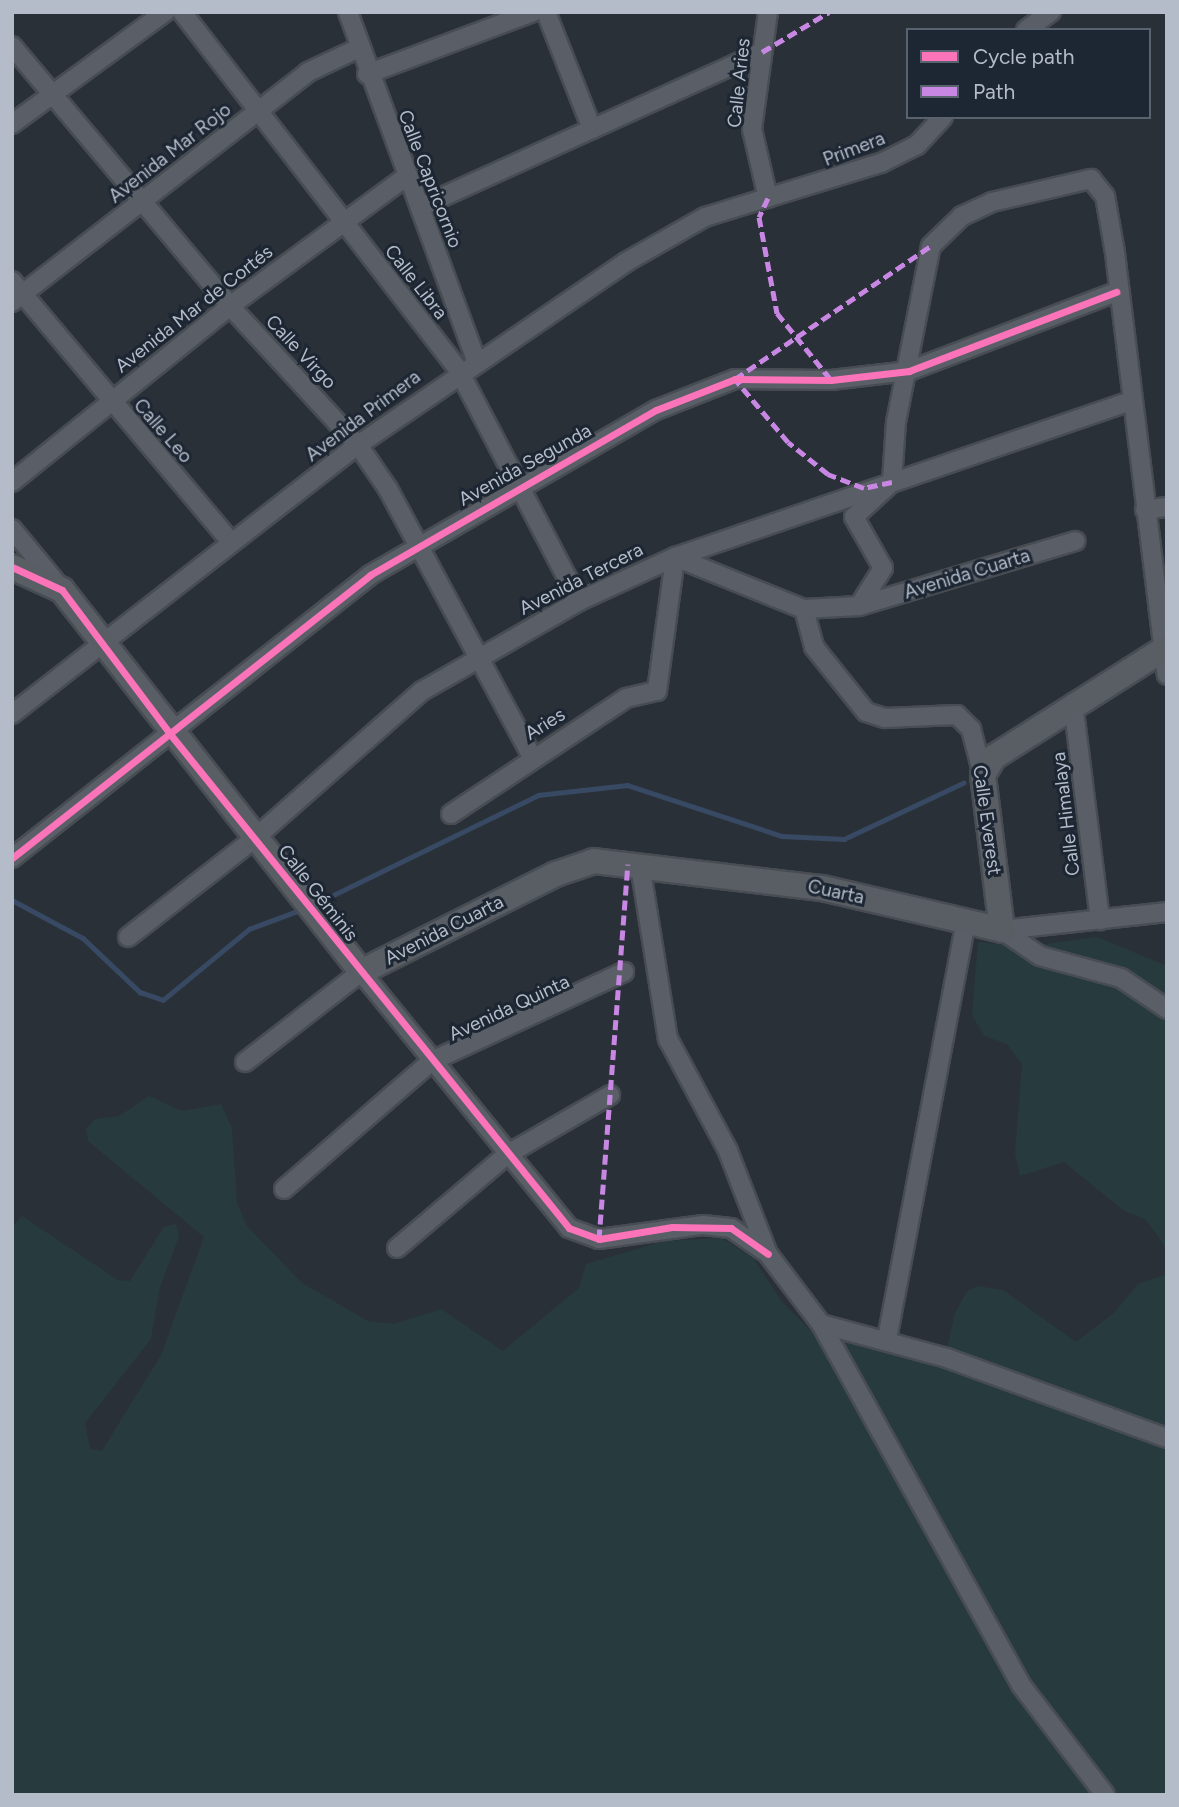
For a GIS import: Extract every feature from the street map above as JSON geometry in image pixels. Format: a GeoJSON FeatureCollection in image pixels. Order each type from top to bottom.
{"type":"FeatureCollection","features":[{"type":"Feature","properties":{"kind":"street"},"geometry":{"type":"LineString","coordinates":[[12,124],[166,12]]}},
{"type":"Feature","properties":{"kind":"street","name":"Calle Libra"},"geometry":{"type":"LineString","coordinates":[[183,12],[257,113],[459,371],[516,486],[579,601]]}},
{"type":"Feature","properties":{"kind":"street","name":"Calle Capricornio"},"geometry":{"type":"LineString","coordinates":[[348,12],[367,74],[420,207],[476,360]]}},
{"type":"Feature","properties":{"kind":"street"},"geometry":{"type":"LineString","coordinates":[[367,74],[533,12]]}},
{"type":"Feature","properties":{"kind":"street"},"geometry":{"type":"LineString","coordinates":[[547,12],[592,129]]}},
{"type":"Feature","properties":{"kind":"street","name":"Calle Aries"},"geometry":{"type":"LineString","coordinates":[[768,12],[752,129],[768,198]]}},
{"type":"Feature","properties":{"kind":"street"},"geometry":{"type":"LineString","coordinates":[[1029,28],[1051,12]]}},
{"type":"Feature","properties":{"kind":"street","name":"Calle Virgo"},"geometry":{"type":"LineString","coordinates":[[12,46],[230,306],[358,445],[417,545],[476,658],[532,756]]}},
{"type":"Feature","properties":{"kind":"street","name":"Avenida Mar Rojo"},"geometry":{"type":"LineString","coordinates":[[16,292],[141,202],[308,72],[359,48]]}},
{"type":"Feature","properties":{"kind":"street"},"geometry":{"type":"LineString","coordinates":[[420,207],[762,52]]}},
{"type":"Feature","properties":{"kind":"street","name":"Primera"},"geometry":{"type":"LineString","coordinates":[[768,198],[881,163],[917,145],[941,119]]}},
{"type":"Feature","properties":{"kind":"street","name":"Avenida Mar de Cortés"},"geometry":{"type":"LineString","coordinates":[[12,482],[230,306],[407,176]]}},
{"type":"Feature","properties":{"kind":"street"},"geometry":{"type":"LineString","coordinates":[[859,606],[883,568],[854,517],[892,482],[896,422],[909,371],[931,246],[962,216],[992,202],[1091,179],[1105,197],[1167,675]]}},
{"type":"Feature","properties":{"kind":"street","name":"Avenida Primera"},"geometry":{"type":"LineString","coordinates":[[12,714],[103,646],[231,542],[459,371],[705,216],[768,198]]}},
{"type":"Feature","properties":{"kind":"street","name":"Calle Leo"},"geometry":{"type":"LineString","coordinates":[[16,292],[231,542]]}},
{"type":"Feature","properties":{"kind":"street","name":"Avenida Segunda"},"geometry":{"type":"LineString","coordinates":[[12,858],[34,846],[170,734],[417,545],[516,486],[656,410],[735,379],[831,380],[909,371],[1116,292]]}},
{"type":"Feature","properties":{"kind":"street","name":"Avenida Tercera"},"geometry":{"type":"LineString","coordinates":[[128,937],[255,838],[422,691],[579,601],[675,557],[1131,401]]}},
{"type":"Feature","properties":{"kind":"street"},"geometry":{"type":"LineString","coordinates":[[1144,510],[1167,507]]}},
{"type":"Feature","properties":{"kind":"street"},"geometry":{"type":"LineString","coordinates":[[12,529],[62,590]]}},
{"type":"Feature","properties":{"kind":"street","name":"Avenida Cuarta"},"geometry":{"type":"LineString","coordinates":[[804,609],[859,606],[1075,541]]}},
{"type":"Feature","properties":{"kind":"street"},"geometry":{"type":"LineString","coordinates":[[675,557],[804,609]]}},
{"type":"Feature","properties":{"kind":"street","name":"Aries"},"geometry":{"type":"LineString","coordinates":[[451,814],[532,756],[626,698],[657,691],[663,679],[666,594],[675,557]]}},
{"type":"Feature","properties":{"kind":"street","name":"Calle Géminis"},"geometry":{"type":"LineString","coordinates":[[12,567],[62,590],[170,734],[569,1228],[598,1239],[703,1225],[731,1228],[768,1254]]}},
{"type":"Feature","properties":{"kind":"street","name":"Calle Everest"},"geometry":{"type":"LineString","coordinates":[[804,609],[814,647],[866,712],[885,718],[957,715],[971,729],[983,775],[1002,930]]}},
{"type":"Feature","properties":{"kind":"street"},"geometry":{"type":"LineString","coordinates":[[983,775],[994,757],[1073,703],[1165,648]]}},
{"type":"Feature","properties":{"kind":"street","name":"Calle Himalaya"},"geometry":{"type":"LineString","coordinates":[[1073,703],[1100,920]]}},
{"type":"Feature","properties":{"kind":"street","name":"Avenida Cuarta"},"geometry":{"type":"LineString","coordinates":[[245,1062],[361,972],[578,864],[668,868]]}},
{"type":"Feature","properties":{"kind":"street"},"geometry":{"type":"LineString","coordinates":[[640,865],[668,1039],[727,1151],[768,1254],[821,1324],[1021,1685],[1105,1795]]}},
{"type":"Feature","properties":{"kind":"street","name":"Cuarta"},"geometry":{"type":"LineString","coordinates":[[668,868],[822,888],[1002,930]]}},
{"type":"Feature","properties":{"kind":"street"},"geometry":{"type":"LineString","coordinates":[[1002,930],[1167,912]]}},
{"type":"Feature","properties":{"kind":"street"},"geometry":{"type":"LineString","coordinates":[[887,1339],[966,922]]}},
{"type":"Feature","properties":{"kind":"street"},"geometry":{"type":"LineString","coordinates":[[1002,930],[1040,956],[1121,978],[1167,1009]]}},
{"type":"Feature","properties":{"kind":"street","name":"Avenida Quinta"},"geometry":{"type":"LineString","coordinates":[[284,1189],[432,1061],[624,972]]}},
{"type":"Feature","properties":{"kind":"street"},"geometry":{"type":"LineString","coordinates":[[397,1248],[508,1154],[610,1095]]}},
{"type":"Feature","properties":{"kind":"street"},"geometry":{"type":"LineString","coordinates":[[821,1324],[887,1339],[1167,1438]]}},
{"type":"Feature","properties":{"kind":"green space"},"geometry":{"type":"Polygon","coordinates":[[[1097,937],[1167,966],[1167,1249],[1146,1220],[1123,1210],[1064,1162],[1020,1176],[1015,1153],[1022,1064],[1007,1044],[984,1036],[972,1015],[978,942],[1024,947],[1097,937]]]}},
{"type":"Feature","properties":{"kind":"green space"},"geometry":{"type":"Polygon","coordinates":[[[149,1096],[182,1111],[221,1104],[232,1128],[237,1203],[247,1226],[302,1283],[368,1321],[394,1324],[441,1309],[503,1351],[579,1288],[586,1264],[664,1241],[722,1238],[754,1259],[782,1302],[828,1347],[845,1334],[943,1365],[955,1313],[967,1291],[978,1286],[1003,1290],[1076,1342],[1115,1312],[1138,1284],[1167,1274],[1167,1795],[12,1795],[12,1227],[22,1216],[118,1280],[130,1281],[164,1227],[176,1224],[179,1237],[160,1287],[151,1339],[85,1423],[90,1449],[102,1451],[161,1355],[204,1237],[88,1141],[86,1129],[95,1119],[119,1116],[149,1096]]]}},
{"type":"Feature","properties":{"kind":"waterway"},"geometry":{"type":"LineString","coordinates":[[317,903],[538,795],[627,785],[782,836],[844,839],[963,783]]}},
{"type":"Feature","properties":{"kind":"waterway"},"geometry":{"type":"LineString","coordinates":[[12,900],[83,938],[140,992],[163,1000],[249,929],[303,909]]}},
{"type":"Feature","properties":{"kind":"marked path"},"geometry":{"type":"LineString","coordinates":[[762,52],[829,12]]}},
{"type":"Feature","properties":{"kind":"marked path"},"geometry":{"type":"LineString","coordinates":[[768,198],[759,217],[777,313],[831,380]]}},
{"type":"Feature","properties":{"kind":"marked path"},"geometry":{"type":"LineString","coordinates":[[892,482],[864,488],[828,474],[788,442],[735,379],[931,246]]}},
{"type":"Feature","properties":{"kind":"marked path"},"geometry":{"type":"LineString","coordinates":[[599,1239],[628,864]]}},
{"type":"Feature","properties":{"kind":"cycle path"},"geometry":{"type":"LineString","coordinates":[[12,858],[370,575],[656,410],[735,379],[831,380],[909,371],[1116,292]]}},
{"type":"Feature","properties":{"kind":"cycle path"},"geometry":{"type":"LineString","coordinates":[[12,567],[62,590],[170,734],[569,1228],[599,1239],[672,1227],[731,1228],[768,1254]]}}]}
